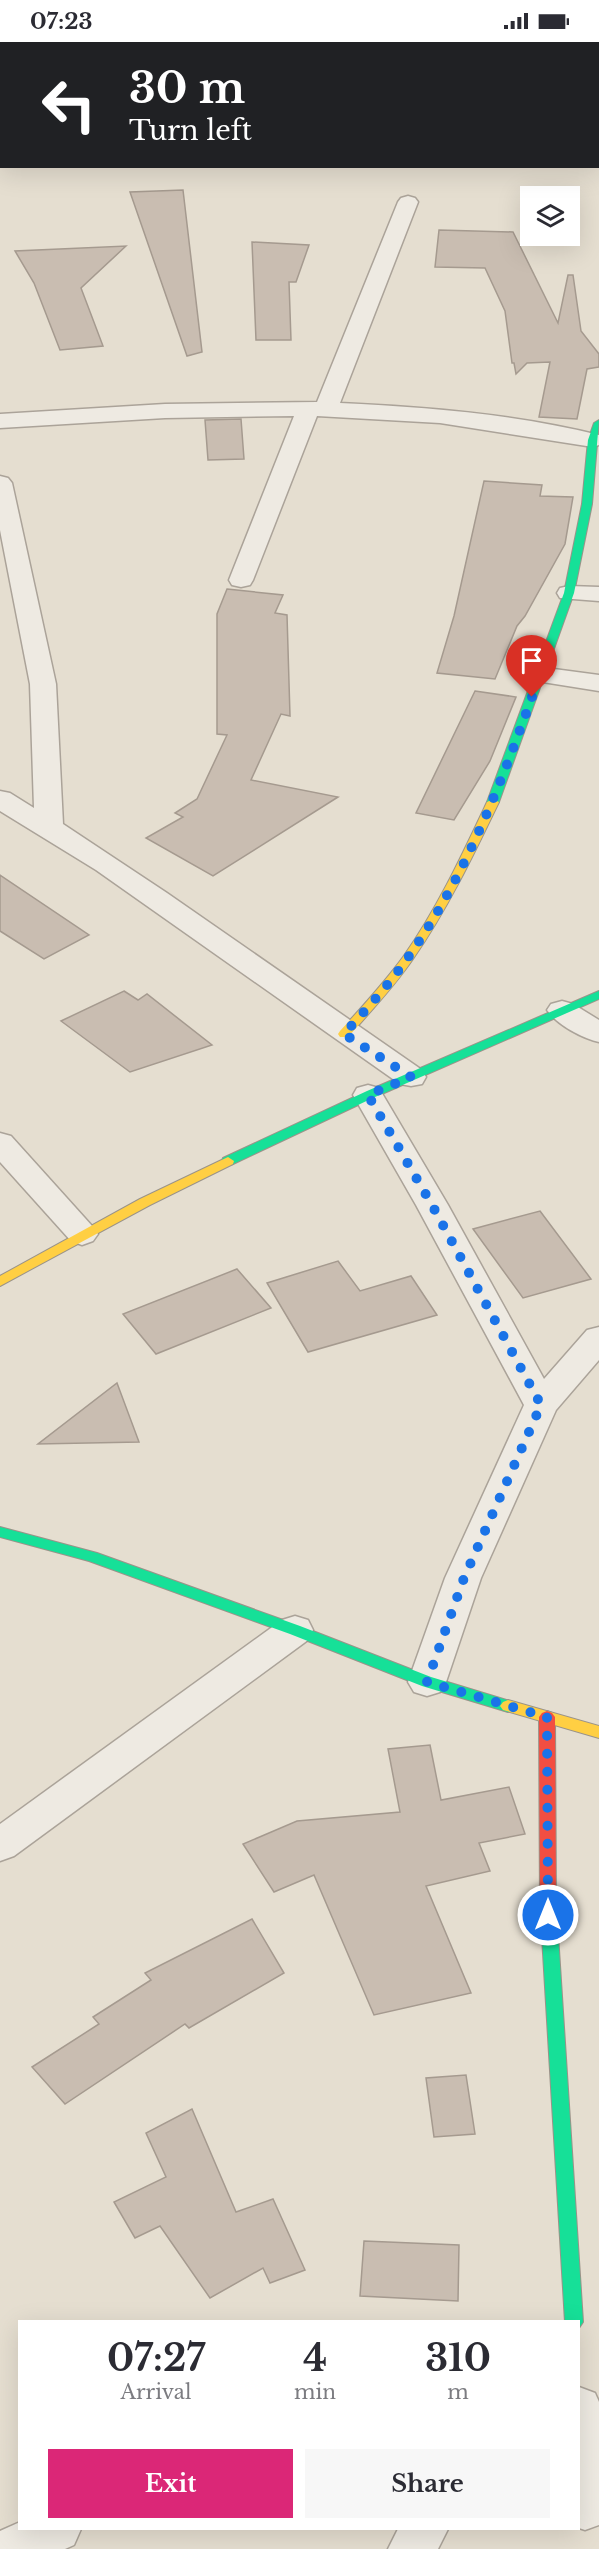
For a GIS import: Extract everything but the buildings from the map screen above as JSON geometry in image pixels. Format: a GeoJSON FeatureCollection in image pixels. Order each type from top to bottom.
{"type":"FeatureCollection","features":[{"type":"Feature","properties":{"kind":"street"},"geometry":{"type":"LineString","coordinates":[[241,580],[317,410],[349,347],[408,202]]}},
{"type":"Feature","properties":{"kind":"street"},"geometry":{"type":"LineString","coordinates":[[0,421],[216,408],[441,416],[596,432],[587,504],[569,593],[501,783],[471,850],[432,918],[393,978],[344,1034]]}},
{"type":"Feature","properties":{"kind":"street"},"geometry":{"type":"LineString","coordinates":[[0,483],[13,534],[43,684],[49,827]]}},
{"type":"Feature","properties":{"kind":"street"},"geometry":{"type":"LineString","coordinates":[[569,593],[599,594]]}},
{"type":"Feature","properties":{"kind":"street"},"geometry":{"type":"LineString","coordinates":[[539,675],[599,683]]}},
{"type":"Feature","properties":{"kind":"street"},"geometry":{"type":"LineString","coordinates":[[0,799],[99,858],[344,1034],[411,1077]]}},
{"type":"Feature","properties":{"kind":"street"},"geometry":{"type":"LineString","coordinates":[[0,1282],[82,1234],[368,1095],[599,995]]}},
{"type":"Feature","properties":{"kind":"street"},"geometry":{"type":"LineString","coordinates":[[562,1010],[599,1033]]}},
{"type":"Feature","properties":{"kind":"street"},"geometry":{"type":"LineString","coordinates":[[368,1095],[432,1205],[541,1405]]}},
{"type":"Feature","properties":{"kind":"street"},"geometry":{"type":"LineString","coordinates":[[0,1143],[82,1234]]}},
{"type":"Feature","properties":{"kind":"street"},"geometry":{"type":"LineString","coordinates":[[427,1682],[464,1578],[541,1405],[599,1338]]}},
{"type":"Feature","properties":{"kind":"street"},"geometry":{"type":"LineString","coordinates":[[0,1532],[92,1557],[295,1630],[427,1682],[599,1732]]}},
{"type":"Feature","properties":{"kind":"street"},"geometry":{"type":"LineString","coordinates":[[0,1845],[295,1630]]}},
{"type":"Feature","properties":{"kind":"street"},"geometry":{"type":"LineString","coordinates":[[547,1717],[548,1936],[574,2320]]}},
{"type":"Feature","properties":{"kind":"street"},"geometry":{"type":"LineString","coordinates":[[580,2419],[588,2510]]}},
{"type":"Feature","properties":{"kind":"street"},"geometry":{"type":"LineString","coordinates":[[12,2549],[55,2530]]}},
{"type":"Feature","properties":{"kind":"street"},"geometry":{"type":"LineString","coordinates":[[412,2549],[423,2530]]}},
{"type":"Feature","properties":{"kind":"traffic: fast"},"geometry":{"type":"LineString","coordinates":[[493,802],[569,593],[587,504],[593,440],[599,423]]}},
{"type":"Feature","properties":{"kind":"traffic: fast"},"geometry":{"type":"LineString","coordinates":[[228,1161],[371,1094],[599,995]]}},
{"type":"Feature","properties":{"kind":"traffic: fast"},"geometry":{"type":"LineString","coordinates":[[0,1532],[92,1557],[295,1630],[427,1682],[508,1706]]}},
{"type":"Feature","properties":{"kind":"traffic: fast"},"geometry":{"type":"LineString","coordinates":[[548,1903],[574,2320]]}},
{"type":"Feature","properties":{"kind":"traffic: slow"},"geometry":{"type":"LineString","coordinates":[[344,1034],[375,1000],[422,937],[460,870],[493,802]]}},
{"type":"Feature","properties":{"kind":"traffic: slow"},"geometry":{"type":"LineString","coordinates":[[0,1282],[145,1202],[228,1161]]}},
{"type":"Feature","properties":{"kind":"traffic: slow"},"geometry":{"type":"LineString","coordinates":[[508,1706],[599,1732]]}},
{"type":"Feature","properties":{"kind":"traffic: jam"},"geometry":{"type":"LineString","coordinates":[[547,1717],[548,1903]]}},
{"type":"Feature","properties":{"kind":"route"},"geometry":{"type":"LineString","coordinates":[[532,697],[501,783],[471,850],[432,918],[393,978],[344,1034],[411,1077],[368,1095],[432,1205],[541,1405],[464,1578],[427,1682],[547,1717],[548,1915]]}}]}
